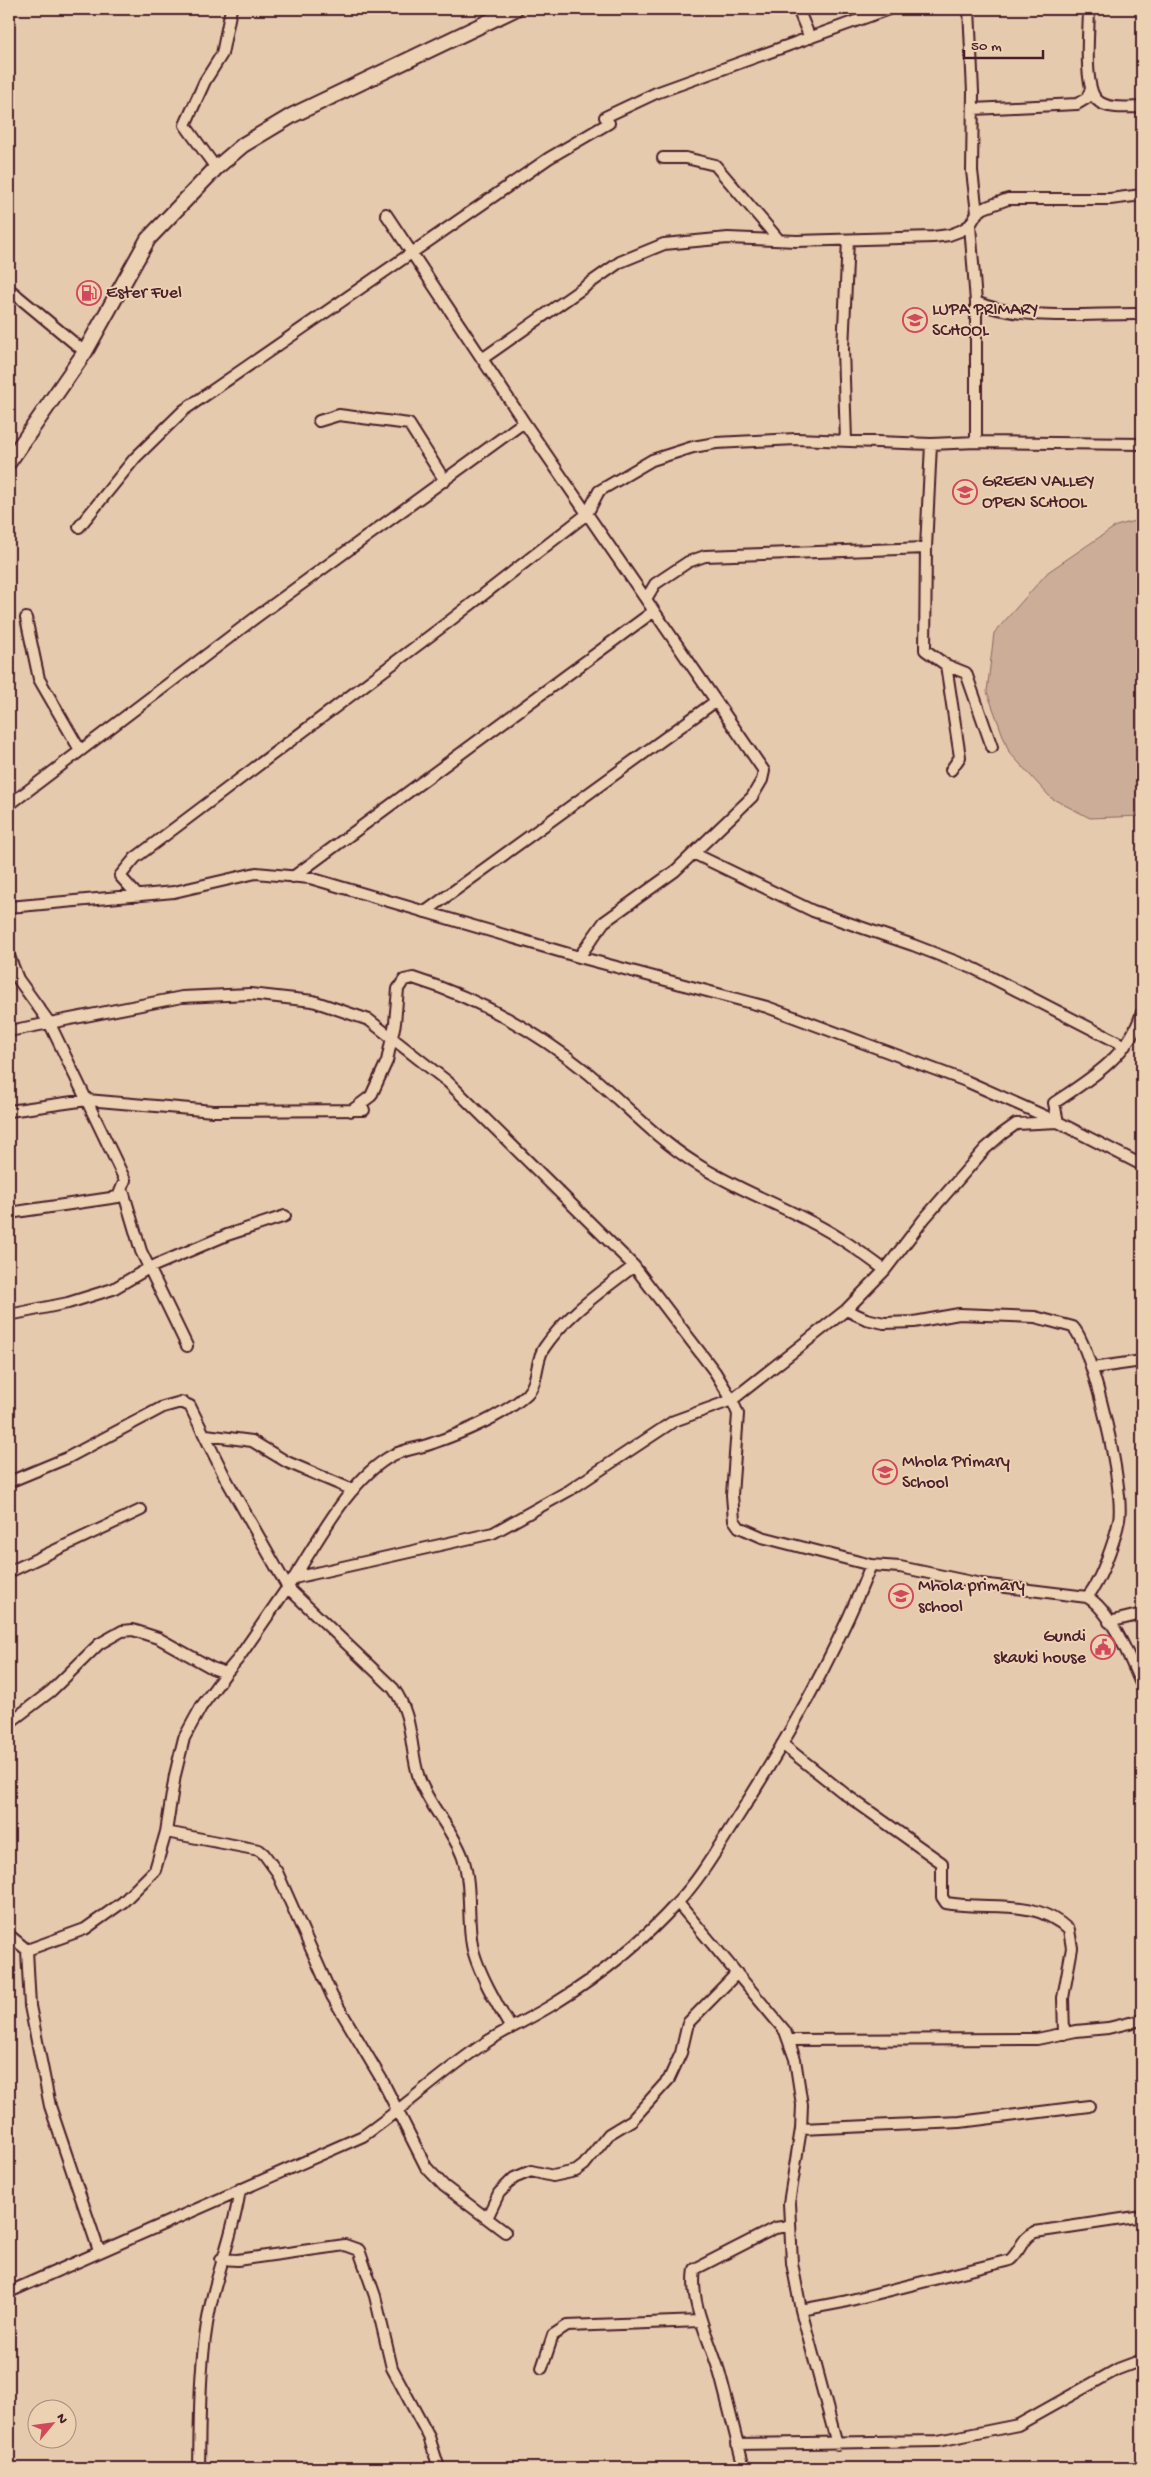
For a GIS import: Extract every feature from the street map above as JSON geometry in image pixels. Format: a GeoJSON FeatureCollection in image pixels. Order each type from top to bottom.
{"type":"FeatureCollection","features":[{"type":"Feature","properties":{"kind":"main road"},"geometry":{"type":"LineString","coordinates":[[9,462],[85,352],[148,239],[216,168],[243,145],[293,115],[515,9]]}},
{"type":"Feature","properties":{"kind":"street"},"geometry":{"type":"LineString","coordinates":[[216,168],[186,125],[205,81],[222,54],[231,9]]}},
{"type":"Feature","properties":{"kind":"street"},"geometry":{"type":"LineString","coordinates":[[798,9],[810,38]]}},
{"type":"Feature","properties":{"kind":"street"},"geometry":{"type":"LineString","coordinates":[[79,527],[135,458],[184,410],[411,252],[607,120],[656,93],[888,9]]}},
{"type":"Feature","properties":{"kind":"street"},"geometry":{"type":"LineString","coordinates":[[968,9],[973,109],[972,171],[977,213]]}},
{"type":"Feature","properties":{"kind":"street"},"geometry":{"type":"LineString","coordinates":[[1077,104],[1087,98],[1091,89],[1089,9]]}},
{"type":"Feature","properties":{"kind":"street"},"geometry":{"type":"LineString","coordinates":[[1091,89],[1097,100],[1112,106]]}},
{"type":"Feature","properties":{"kind":"street"},"geometry":{"type":"LineString","coordinates":[[973,109],[1077,104],[1142,107]]}},
{"type":"Feature","properties":{"kind":"street"},"geometry":{"type":"LineString","coordinates":[[663,158],[686,158],[716,165],[779,240]]}},
{"type":"Feature","properties":{"kind":"street"},"geometry":{"type":"LineString","coordinates":[[482,359],[620,262],[664,244],[728,238],[848,240],[949,235],[970,225],[977,213],[992,204],[1008,199],[1110,199],[1142,195]]}},
{"type":"Feature","properties":{"kind":"street"},"geometry":{"type":"LineString","coordinates":[[386,214],[524,422],[764,771],[762,780],[752,797],[695,854],[675,871],[604,922],[579,957]]}},
{"type":"Feature","properties":{"kind":"street"},"geometry":{"type":"LineString","coordinates":[[970,225],[976,302],[976,442]]}},
{"type":"Feature","properties":{"kind":"street"},"geometry":{"type":"LineString","coordinates":[[846,441],[843,349],[848,240]]}},
{"type":"Feature","properties":{"kind":"street"},"geometry":{"type":"LineString","coordinates":[[10,294],[85,352]]}},
{"type":"Feature","properties":{"kind":"street"},"geometry":{"type":"LineString","coordinates":[[976,302],[1002,310],[1040,314],[1142,314]]}},
{"type":"Feature","properties":{"kind":"street"},"geometry":{"type":"LineString","coordinates":[[319,421],[339,415],[409,424],[445,481]]}},
{"type":"Feature","properties":{"kind":"street"},"geometry":{"type":"LineString","coordinates":[[9,805],[255,618],[524,422]]}},
{"type":"Feature","properties":{"kind":"street"},"geometry":{"type":"LineString","coordinates":[[138,896],[120,876],[135,858],[587,514],[599,491],[652,460],[686,449],[744,440],[931,444],[976,442],[1142,444]]}},
{"type":"Feature","properties":{"kind":"street"},"geometry":{"type":"LineString","coordinates":[[931,444],[926,548],[925,650],[946,665],[966,673],[992,747]]}},
{"type":"Feature","properties":{"kind":"street"},"geometry":{"type":"LineString","coordinates":[[646,599],[655,584],[688,562],[705,556],[926,548]]}},
{"type":"Feature","properties":{"kind":"street"},"geometry":{"type":"LineString","coordinates":[[294,877],[654,612]]}},
{"type":"Feature","properties":{"kind":"street"},"geometry":{"type":"LineString","coordinates":[[26,618],[39,679],[80,750]]}},
{"type":"Feature","properties":{"kind":"street"},"geometry":{"type":"LineString","coordinates":[[946,665],[960,757],[951,770]]}},
{"type":"Feature","properties":{"kind":"street"},"geometry":{"type":"LineString","coordinates":[[425,912],[716,701]]}},
{"type":"Feature","properties":{"kind":"street"},"geometry":{"type":"LineString","coordinates":[[695,854],[813,911],[913,945],[975,969],[1125,1046]]}},
{"type":"Feature","properties":{"kind":"street"},"geometry":{"type":"LineString","coordinates":[[9,907],[174,892],[256,874],[310,878],[579,957],[767,1007],[966,1081],[1058,1122],[1142,1165]]}},
{"type":"Feature","properties":{"kind":"street"},"geometry":{"type":"LineString","coordinates":[[9,956],[18,979],[49,1022],[125,1180],[118,1197]]}},
{"type":"Feature","properties":{"kind":"street"},"geometry":{"type":"LineString","coordinates":[[351,1111],[371,1096],[387,1061],[393,1038],[398,989],[404,980],[413,978],[468,997],[531,1032],[588,1073],[654,1134],[696,1164],[812,1222],[845,1241],[886,1270]]}},
{"type":"Feature","properties":{"kind":"street"},"geometry":{"type":"LineString","coordinates":[[9,1031],[182,997],[250,994],[313,1001],[369,1020],[448,1082],[634,1266],[715,1372],[732,1400],[739,1423],[732,1495],[734,1520],[739,1526],[762,1537],[871,1565],[900,1567],[980,1584],[1087,1597],[1101,1608],[1142,1686]]}},
{"type":"Feature","properties":{"kind":"street"},"geometry":{"type":"LineString","coordinates":[[1058,1122],[1054,1103],[1090,1079],[1125,1046],[1141,1019]]}},
{"type":"Feature","properties":{"kind":"street"},"geometry":{"type":"LineString","coordinates":[[9,1111],[87,1100],[214,1111],[364,1110]]}},
{"type":"Feature","properties":{"kind":"street"},"geometry":{"type":"LineString","coordinates":[[294,1578],[494,1533],[570,1490],[674,1421],[732,1400],[846,1310],[886,1270],[924,1219],[985,1149],[1002,1134],[1016,1124],[1058,1122]]}},
{"type":"Feature","properties":{"kind":"street"},"geometry":{"type":"LineString","coordinates":[[9,1213],[118,1197],[124,1194],[141,1251],[187,1346]]}},
{"type":"Feature","properties":{"kind":"street"},"geometry":{"type":"LineString","coordinates":[[9,1315],[68,1303],[113,1289],[149,1268],[227,1235],[285,1216]]}},
{"type":"Feature","properties":{"kind":"street"},"geometry":{"type":"LineString","coordinates":[[27,1950],[86,1929],[123,1902],[155,1870],[166,1832],[175,1775],[184,1738],[201,1707],[238,1659],[288,1588],[332,1518],[353,1490],[392,1455],[435,1443],[484,1421],[526,1394],[534,1380],[543,1350],[551,1338],[585,1304],[634,1266]]}},
{"type":"Feature","properties":{"kind":"street"},"geometry":{"type":"LineString","coordinates":[[846,1310],[866,1319],[884,1323],[914,1322],[959,1314],[1035,1318],[1072,1327],[1076,1331],[1088,1354],[1112,1445],[1119,1499],[1119,1520],[1097,1584],[1087,1597]]}},
{"type":"Feature","properties":{"kind":"street"},"geometry":{"type":"LineString","coordinates":[[1092,1368],[1142,1361]]}},
{"type":"Feature","properties":{"kind":"street"},"geometry":{"type":"LineString","coordinates":[[9,1482],[67,1458],[118,1429],[174,1403],[186,1402],[190,1406],[206,1435],[225,1477],[288,1588],[393,1688],[404,1703],[419,1778],[431,1805],[463,1859],[467,1878],[474,1955],[510,2028]]}},
{"type":"Feature","properties":{"kind":"street"},"geometry":{"type":"LineString","coordinates":[[206,1435],[252,1441],[286,1462],[353,1490]]}},
{"type":"Feature","properties":{"kind":"street"},"geometry":{"type":"LineString","coordinates":[[9,1572],[141,1510]]}},
{"type":"Feature","properties":{"kind":"street"},"geometry":{"type":"LineString","coordinates":[[9,2292],[363,2136],[398,2112],[467,2056],[510,2028],[555,2004],[588,1982],[641,1938],[678,1903],[710,1860],[782,1744],[831,1658],[871,1565]]}},
{"type":"Feature","properties":{"kind":"street"},"geometry":{"type":"LineString","coordinates":[[1109,1622],[1142,1614]]}},
{"type":"Feature","properties":{"kind":"street"},"geometry":{"type":"LineString","coordinates":[[9,1723],[51,1691],[100,1644],[122,1631],[134,1630],[158,1638],[212,1668],[226,1673]]}},
{"type":"Feature","properties":{"kind":"street"},"geometry":{"type":"LineString","coordinates":[[782,1744],[845,1794],[942,1863],[942,1892],[946,1903],[1019,1906],[1049,1916],[1069,1930],[1072,1941],[1063,1998],[1064,2034]]}},
{"type":"Feature","properties":{"kind":"street"},"geometry":{"type":"LineString","coordinates":[[166,1832],[250,1848],[264,1854],[277,1872],[332,1996],[398,2112],[429,2172],[444,2186],[505,2232]]}},
{"type":"Feature","properties":{"kind":"street"},"geometry":{"type":"LineString","coordinates":[[678,1903],[790,2040],[802,2105],[801,2129],[789,2203],[792,2264],[801,2310],[836,2444]]}},
{"type":"Feature","properties":{"kind":"street"},"geometry":{"type":"LineString","coordinates":[[9,1935],[27,1950]]}},
{"type":"Feature","properties":{"kind":"street"},"geometry":{"type":"LineString","coordinates":[[27,1950],[27,1981],[30,2006],[50,2106],[100,2251]]}},
{"type":"Feature","properties":{"kind":"street"},"geometry":{"type":"LineString","coordinates":[[487,2218],[502,2189],[514,2178],[532,2171],[553,2176],[576,2171],[584,2165],[609,2134],[632,2120],[669,2078],[682,2054],[688,2023],[737,1973]]}},
{"type":"Feature","properties":{"kind":"street"},"geometry":{"type":"LineString","coordinates":[[790,2040],[1037,2039],[1108,2028],[1142,2020]]}},
{"type":"Feature","properties":{"kind":"street"},"geometry":{"type":"LineString","coordinates":[[801,2129],[960,2122],[1089,2106]]}},
{"type":"Feature","properties":{"kind":"street"},"geometry":{"type":"LineString","coordinates":[[199,2468],[200,2394],[209,2310],[221,2259],[238,2209],[240,2189]]}},
{"type":"Feature","properties":{"kind":"street"},"geometry":{"type":"LineString","coordinates":[[801,2310],[844,2302],[1010,2260],[1016,2256],[1023,2240],[1035,2232],[1142,2216]]}},
{"type":"Feature","properties":{"kind":"street"},"geometry":{"type":"LineString","coordinates":[[744,2468],[721,2377],[702,2320],[694,2279],[695,2270],[775,2228],[789,2226]]}},
{"type":"Feature","properties":{"kind":"street"},"geometry":{"type":"LineString","coordinates":[[221,2259],[237,2260],[345,2245],[359,2250],[375,2296],[392,2368],[429,2437],[439,2468]]}},
{"type":"Feature","properties":{"kind":"street"},"geometry":{"type":"LineString","coordinates":[[542,2368],[552,2336],[567,2326],[702,2320]]}},
{"type":"Feature","properties":{"kind":"street"},"geometry":{"type":"LineString","coordinates":[[737,2444],[938,2441],[1018,2425],[1118,2369],[1142,2360]]}},
{"type":"Feature","properties":{"kind":"shaded area"},"geometry":{"type":"Polygon","coordinates":[[[1142,519],[1142,816],[1090,818],[1051,798],[1009,752],[987,692],[994,633],[1048,572],[1116,526],[1142,519]]]}},
{"type":"Feature","properties":{"kind":"place","name":"Ester Fuel"},"geometry":{"type":"Point","coordinates":[89,293]}},
{"type":"Feature","properties":{"kind":"place","name":"LUPA PRIMARY SCHOOL"},"geometry":{"type":"Point","coordinates":[915,320]}},
{"type":"Feature","properties":{"kind":"place","name":"GREEN VALLEY OPEN SCHOOL"},"geometry":{"type":"Point","coordinates":[965,492]}},
{"type":"Feature","properties":{"kind":"place","name":"Mhola Primary School"},"geometry":{"type":"Point","coordinates":[885,1472]}},
{"type":"Feature","properties":{"kind":"place","name":"Mhola primary school"},"geometry":{"type":"Point","coordinates":[901,1596]}},
{"type":"Feature","properties":{"kind":"place","name":"Gundi skauki house"},"geometry":{"type":"Point","coordinates":[1103,1647]}}]}
